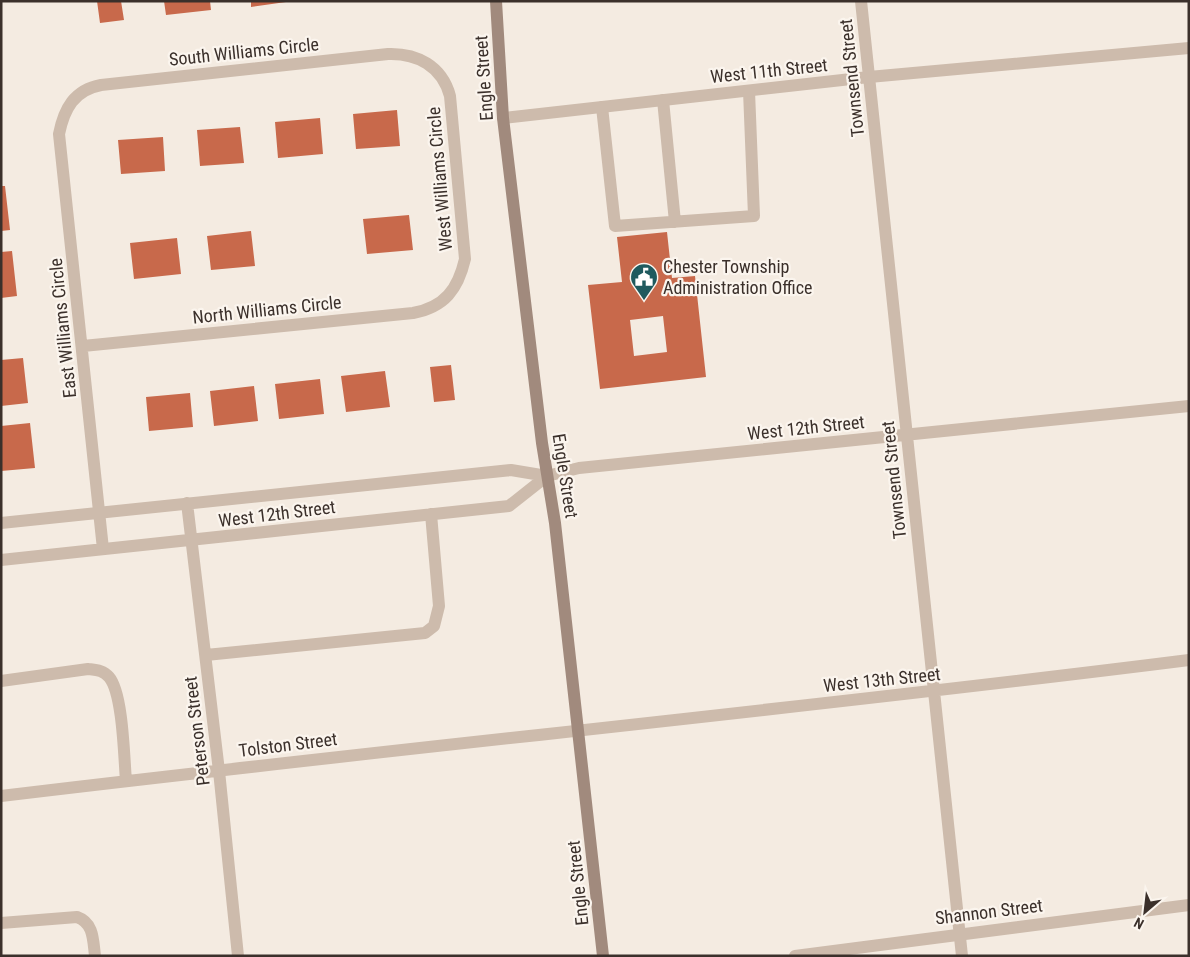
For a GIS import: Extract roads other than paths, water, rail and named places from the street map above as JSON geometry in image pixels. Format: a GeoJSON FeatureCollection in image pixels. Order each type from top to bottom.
{"type":"FeatureCollection","features":[{"type":"Feature","properties":{"kind":"main road","name":"Engle Street"},"geometry":{"type":"LineString","coordinates":[[496,1],[504,118],[579,731],[603,956]]}},
{"type":"Feature","properties":{"kind":"street","name":"Townsend Street"},"geometry":{"type":"LineString","coordinates":[[861,1],[962,956]]}},
{"type":"Feature","properties":{"kind":"street","name":"West 11th Street"},"geometry":{"type":"LineString","coordinates":[[504,118],[869,77],[1189,48]]}},
{"type":"Feature","properties":{"kind":"street","name":"South Williams Circle"},"geometry":{"type":"LineString","coordinates":[[68,105],[82,91],[101,85],[388,54],[406,54],[429,64]]}},
{"type":"Feature","properties":{"kind":"street","name":"West Williams Circle"},"geometry":{"type":"LineString","coordinates":[[429,64],[442,78],[450,96],[465,259],[461,274],[450,294]]}},
{"type":"Feature","properties":{"kind":"street"},"geometry":{"type":"LineString","coordinates":[[602,107],[615,226],[754,216],[749,90]]}},
{"type":"Feature","properties":{"kind":"street"},"geometry":{"type":"LineString","coordinates":[[663,100],[675,222]]}},
{"type":"Feature","properties":{"kind":"street","name":"East Williams Circle"},"geometry":{"type":"LineString","coordinates":[[68,105],[63,115],[59,134],[83,346],[103,549]]}},
{"type":"Feature","properties":{"kind":"street","name":"North Williams Circle"},"geometry":{"type":"LineString","coordinates":[[83,346],[413,313],[438,306],[450,294]]}},
{"type":"Feature","properties":{"kind":"street","name":"West 12th Street"},"geometry":{"type":"LineString","coordinates":[[1,523],[100,511],[511,470],[547,476],[579,468],[1189,406]]}},
{"type":"Feature","properties":{"kind":"street","name":"West 12th Street"},"geometry":{"type":"LineString","coordinates":[[1,560],[509,506],[547,476]]}},
{"type":"Feature","properties":{"kind":"street","name":"Peterson Street"},"geometry":{"type":"LineString","coordinates":[[187,503],[206,655],[238,956]]}},
{"type":"Feature","properties":{"kind":"street"},"geometry":{"type":"LineString","coordinates":[[206,655],[425,633],[434,626],[439,606],[431,514]]}},
{"type":"Feature","properties":{"kind":"street","name":"West 13th Street"},"geometry":{"type":"LineString","coordinates":[[579,731],[934,692],[1189,660]]}},
{"type":"Feature","properties":{"kind":"street"},"geometry":{"type":"LineString","coordinates":[[1,681],[88,669],[102,671],[110,677],[116,689],[120,714],[126,781]]}},
{"type":"Feature","properties":{"kind":"street","name":"Tolston Street"},"geometry":{"type":"LineString","coordinates":[[1,796],[579,731]]}},
{"type":"Feature","properties":{"kind":"street","name":"Shannon Street"},"geometry":{"type":"LineString","coordinates":[[794,956],[1189,905]]}},
{"type":"Feature","properties":{"kind":"street"},"geometry":{"type":"LineString","coordinates":[[1,923],[77,917],[85,920],[90,927],[94,956]]}},
{"type":"Feature","properties":{"kind":"place","name":"Chester Township Administration Office"},"geometry":{"type":"Point","coordinates":[644,301]}}]}
